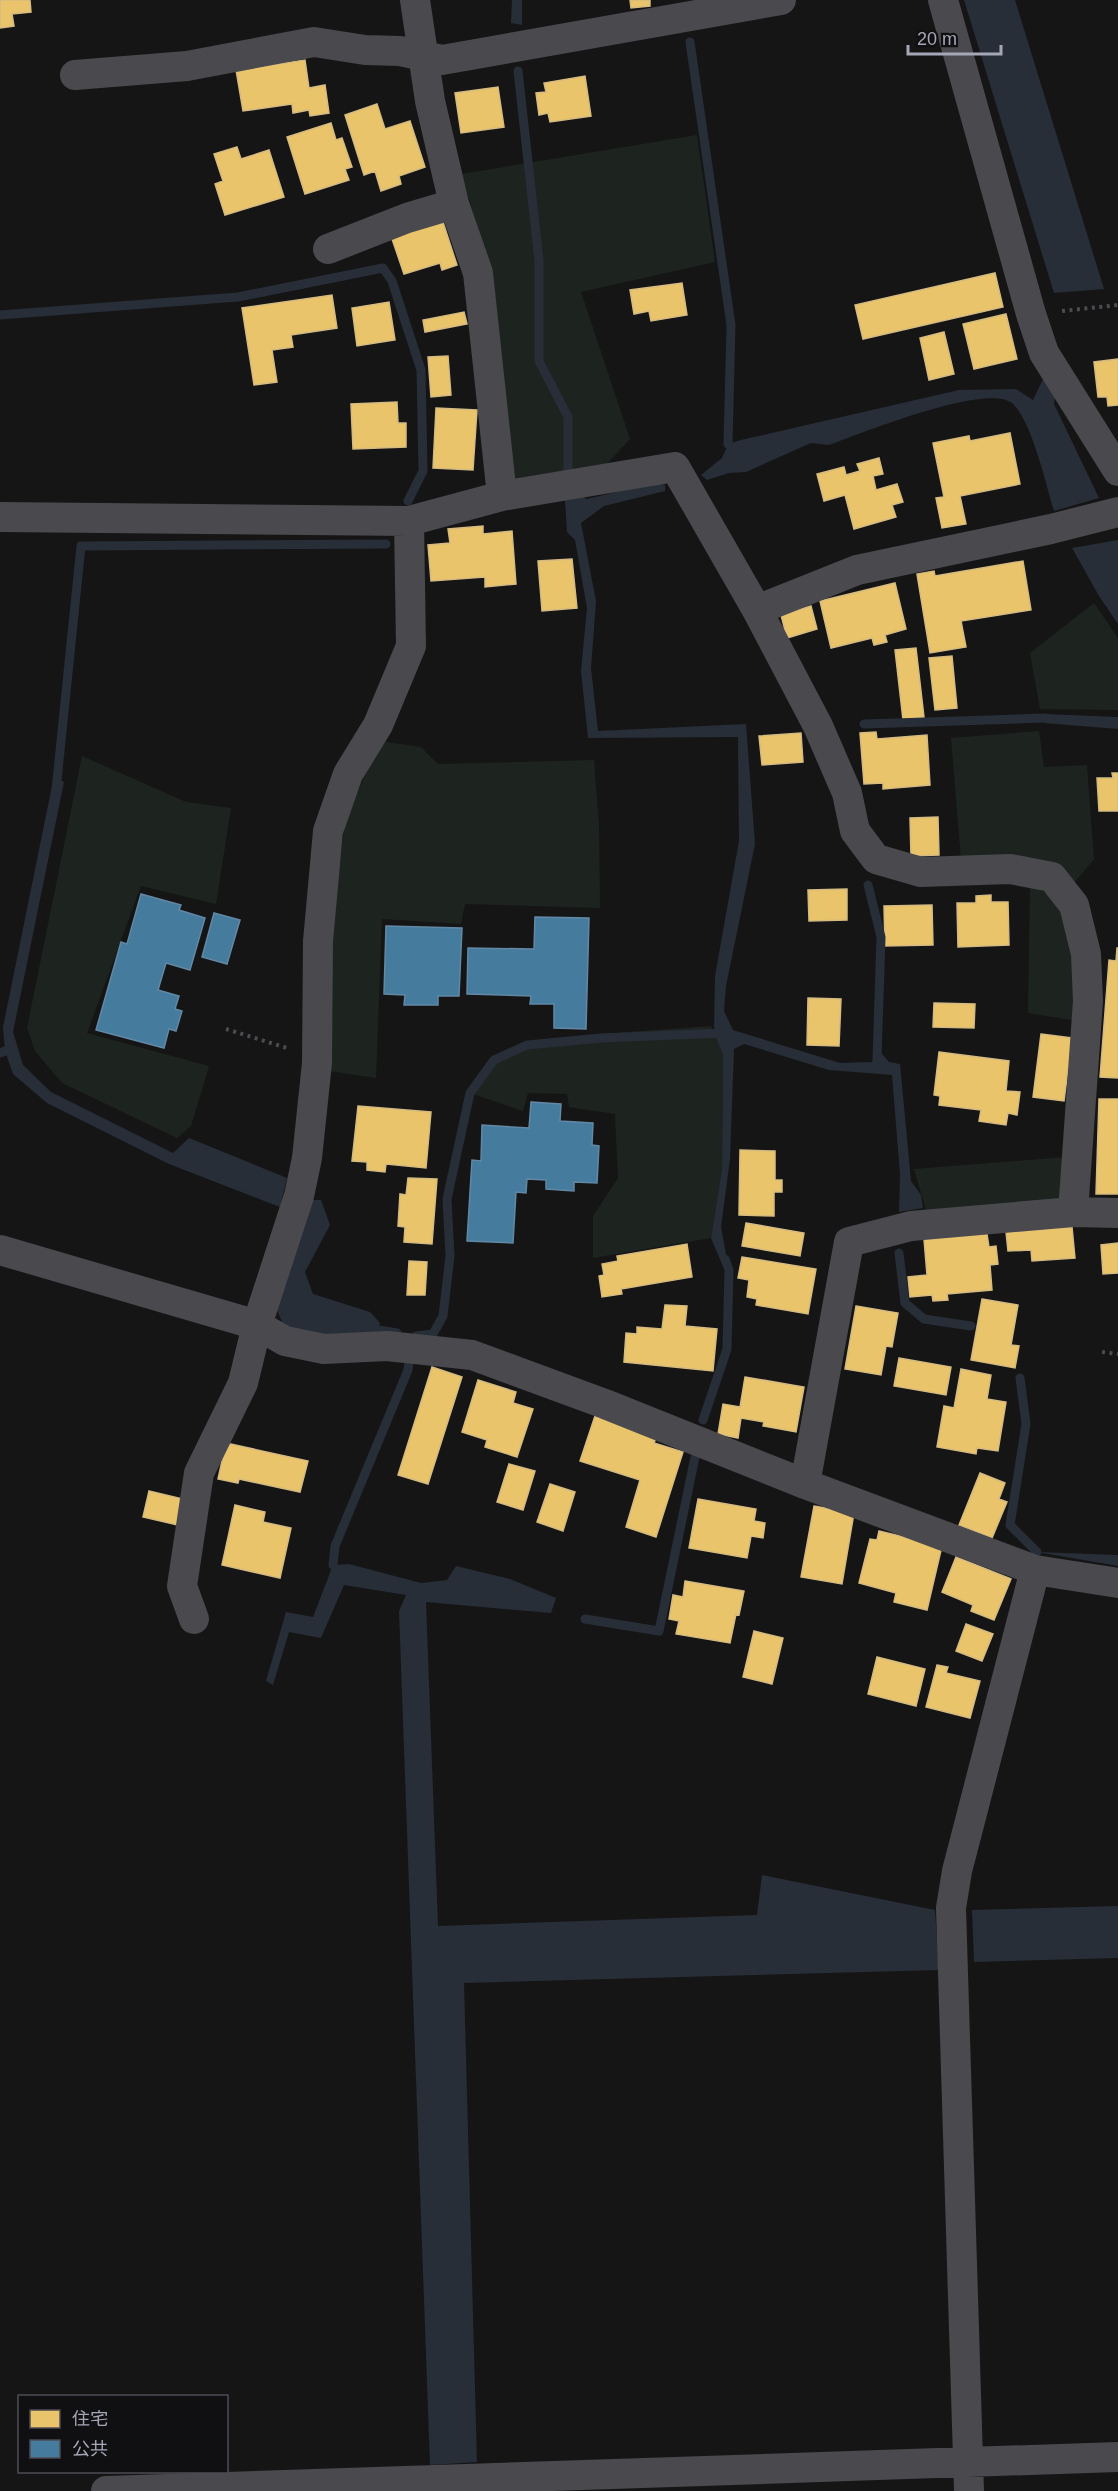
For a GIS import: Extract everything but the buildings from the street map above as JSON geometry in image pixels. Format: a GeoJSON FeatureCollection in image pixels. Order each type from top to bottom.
{"type":"FeatureCollection","features":[{"type":"Feature","properties":{"kind":"street"},"geometry":{"type":"LineString","coordinates":[[415,0],[430,101],[454,204],[478,273],[502,496]]}},
{"type":"Feature","properties":{"kind":"street"},"geometry":{"type":"LineString","coordinates":[[75,75],[186,66],[314,42],[365,50],[400,51],[442,60],[781,0]]}},
{"type":"Feature","properties":{"kind":"street"},"geometry":{"type":"LineString","coordinates":[[943,0],[1044,353],[1118,471]]}},
{"type":"Feature","properties":{"kind":"street"},"geometry":{"type":"LineString","coordinates":[[328,249],[407,218],[454,204]]}},
{"type":"Feature","properties":{"kind":"street"},"geometry":{"type":"LineString","coordinates":[[0,517],[409,521],[502,496],[675,467],[757,610],[818,726],[847,793],[855,831],[876,859],[921,872],[1010,870],[1052,877],[1074,905],[1086,954],[1088,1001],[1073,1212]]}},
{"type":"Feature","properties":{"kind":"street"},"geometry":{"type":"LineString","coordinates":[[757,610],[857,570],[1052,530],[1118,512]]}},
{"type":"Feature","properties":{"kind":"street"},"geometry":{"type":"LineString","coordinates":[[194,1619],[182,1586],[199,1473],[243,1383],[257,1325],[299,1196],[307,1158],[317,1063],[318,941],[328,831],[348,774],[378,725],[411,646],[409,521]]}},
{"type":"Feature","properties":{"kind":"street"},"geometry":{"type":"LineString","coordinates":[[805,1484],[849,1242],[911,1226],[1073,1212],[1118,1212]]}},
{"type":"Feature","properties":{"kind":"street"},"geometry":{"type":"LineString","coordinates":[[0,1250],[257,1325],[285,1341],[324,1349],[387,1346],[472,1355],[1035,1570],[1118,1583]]}},
{"type":"Feature","properties":{"kind":"street"},"geometry":{"type":"LineString","coordinates":[[969,2491],[951,1908],[957,1871],[1035,1570]]}},
{"type":"Feature","properties":{"kind":"street"},"geometry":{"type":"LineString","coordinates":[[106,2491],[1118,2457]]}},
{"type":"Feature","properties":{"kind":"path"},"geometry":{"type":"LineString","coordinates":[[1031,314],[1118,305]]}},
{"type":"Feature","properties":{"kind":"path"},"geometry":{"type":"LineString","coordinates":[[226,1029],[293,1050],[317,1063]]}},
{"type":"Feature","properties":{"kind":"path"},"geometry":{"type":"LineString","coordinates":[[1102,1352],[1118,1354]]}},
{"type":"Feature","properties":{"kind":"shaded area"},"geometry":{"type":"Polygon","coordinates":[[[512,0],[522,0],[522,25],[511,23],[512,0]]]}},
{"type":"Feature","properties":{"kind":"shaded area"},"geometry":{"type":"Polygon","coordinates":[[[964,0],[1015,0],[1104,289],[1054,293],[964,0]]]}},
{"type":"Feature","properties":{"kind":"shaded area"},"geometry":{"type":"Polygon","coordinates":[[[697,135],[715,262],[581,292],[630,439],[606,465],[515,486],[490,275],[462,174],[697,135]]]}},
{"type":"Feature","properties":{"kind":"shaded area"},"geometry":{"type":"Polygon","coordinates":[[[1044,377],[1055,396],[1054,404],[1099,498],[1054,511],[1038,455],[1026,425],[1013,404],[999,399],[978,399],[952,404],[895,421],[829,445],[811,443],[746,472],[729,473],[707,480],[701,475],[722,458],[728,444],[741,440],[959,390],[1016,389],[1033,400],[1044,377]]]}},
{"type":"Feature","properties":{"kind":"shaded area"},"geometry":{"type":"Polygon","coordinates":[[[658,482],[665,485],[665,491],[604,506],[581,523],[596,601],[591,668],[598,731],[746,724],[755,844],[726,986],[724,1011],[733,1030],[840,1063],[872,1062],[877,1048],[889,1062],[900,1064],[911,1181],[921,1195],[923,1208],[899,1212],[900,1174],[892,1075],[829,1070],[744,1044],[734,1049],[730,1159],[721,1227],[729,1270],[722,1264],[711,1238],[722,1169],[723,1055],[714,1033],[715,976],[739,841],[738,737],[588,738],[581,671],[587,608],[575,540],[567,532],[565,500],[578,494],[587,499],[658,482]]]}},
{"type":"Feature","properties":{"kind":"shaded area"},"geometry":{"type":"Polygon","coordinates":[[[1118,540],[1118,624],[1072,548],[1118,540]]]}},
{"type":"Feature","properties":{"kind":"shaded area"},"geometry":{"type":"Polygon","coordinates":[[[1094,603],[1118,638],[1118,710],[1040,709],[1030,653],[1094,603]]]}},
{"type":"Feature","properties":{"kind":"shaded area"},"geometry":{"type":"Polygon","coordinates":[[[1046,714],[1118,717],[1118,729],[1044,723],[1046,714]]]}},
{"type":"Feature","properties":{"kind":"shaded area"},"geometry":{"type":"Polygon","coordinates":[[[1039,731],[1044,767],[1087,765],[1094,859],[1073,884],[961,860],[951,738],[1039,731]]]}},
{"type":"Feature","properties":{"kind":"shaded area"},"geometry":{"type":"Polygon","coordinates":[[[380,741],[421,747],[438,764],[594,760],[599,826],[600,908],[465,904],[461,924],[382,919],[376,1078],[329,1071],[332,933],[345,821],[380,741]]]}},
{"type":"Feature","properties":{"kind":"shaded area"},"geometry":{"type":"Polygon","coordinates":[[[82,756],[186,802],[231,808],[216,904],[141,886],[87,1033],[209,1066],[191,1126],[177,1138],[62,1083],[35,1051],[27,1028],[82,756]]]}},
{"type":"Feature","properties":{"kind":"shaded area"},"geometry":{"type":"Polygon","coordinates":[[[54,776],[64,782],[13,1032],[23,1065],[51,1092],[173,1153],[189,1138],[287,1178],[280,1207],[169,1164],[47,1103],[13,1074],[5,1051],[3,1027],[54,776]]]}},
{"type":"Feature","properties":{"kind":"shaded area"},"geometry":{"type":"Polygon","coordinates":[[[1030,882],[1059,902],[1075,962],[1077,1021],[1028,1013],[1030,882]]]}},
{"type":"Feature","properties":{"kind":"shaded area"},"geometry":{"type":"Polygon","coordinates":[[[711,1026],[723,1055],[722,1169],[711,1238],[593,1258],[593,1216],[618,1178],[615,1114],[569,1107],[567,1094],[528,1093],[523,1111],[467,1092],[491,1060],[524,1042],[711,1026]]]}},
{"type":"Feature","properties":{"kind":"shaded area"},"geometry":{"type":"Polygon","coordinates":[[[1065,1157],[1062,1199],[926,1210],[914,1169],[1065,1157]]]}},
{"type":"Feature","properties":{"kind":"shaded area"},"geometry":{"type":"Polygon","coordinates":[[[308,1200],[321,1200],[330,1225],[305,1272],[313,1294],[370,1312],[380,1323],[375,1337],[319,1341],[286,1331],[276,1308],[308,1200]]]}},
{"type":"Feature","properties":{"kind":"shaded area"},"geometry":{"type":"Polygon","coordinates":[[[1037,1552],[1118,1555],[1118,1566],[1037,1552]]]}},
{"type":"Feature","properties":{"kind":"shaded area"},"geometry":{"type":"Polygon","coordinates":[[[349,1564],[421,1583],[447,1580],[456,1566],[510,1579],[556,1598],[551,1613],[426,1602],[438,1926],[757,1915],[762,1875],[935,1910],[939,1970],[464,1983],[477,2462],[430,2465],[399,1611],[406,1595],[344,1585],[321,1638],[289,1632],[273,1685],[266,1681],[286,1612],[313,1617],[333,1565],[349,1564]]]}},
{"type":"Feature","properties":{"kind":"shaded area"},"geometry":{"type":"Polygon","coordinates":[[[1118,1906],[1118,1958],[974,1962],[972,1910],[1118,1906]]]}},
{"type":"Feature","properties":{"kind":"waterway"},"geometry":{"type":"LineString","coordinates":[[690,42],[731,325],[728,444]]}},
{"type":"Feature","properties":{"kind":"waterway"},"geometry":{"type":"LineString","coordinates":[[518,71],[539,261],[539,361],[568,417],[568,474]]}},
{"type":"Feature","properties":{"kind":"waterway"},"geometry":{"type":"LineString","coordinates":[[0,315],[238,297],[383,268],[392,281],[421,370],[423,471],[408,501]]}},
{"type":"Feature","properties":{"kind":"waterway"},"geometry":{"type":"LineString","coordinates":[[56,790],[81,546],[386,544]]}},
{"type":"Feature","properties":{"kind":"waterway"},"geometry":{"type":"LineString","coordinates":[[864,724],[1045,718]]}},
{"type":"Feature","properties":{"kind":"waterway"},"geometry":{"type":"LineString","coordinates":[[868,885],[881,937],[877,1059]]}},
{"type":"Feature","properties":{"kind":"waterway"},"geometry":{"type":"LineString","coordinates":[[416,1336],[433,1334],[443,1316],[450,1256],[447,1199],[470,1093],[494,1060],[527,1045],[601,1038],[724,1033]]}},
{"type":"Feature","properties":{"kind":"waterway"},"geometry":{"type":"LineString","coordinates":[[0,1053],[5,1051]]}},
{"type":"Feature","properties":{"kind":"waterway"},"geometry":{"type":"LineString","coordinates":[[899,1253],[905,1303],[924,1319],[971,1326]]}},
{"type":"Feature","properties":{"kind":"waterway"},"geometry":{"type":"LineString","coordinates":[[703,1420],[727,1349],[729,1270],[725,1259]]}},
{"type":"Feature","properties":{"kind":"waterway"},"geometry":{"type":"LineString","coordinates":[[366,1328],[397,1333]]}},
{"type":"Feature","properties":{"kind":"waterway"},"geometry":{"type":"LineString","coordinates":[[333,1565],[335,1546],[408,1370],[410,1355]]}},
{"type":"Feature","properties":{"kind":"waterway"},"geometry":{"type":"LineString","coordinates":[[1020,1378],[1026,1424],[1010,1525],[1037,1552]]}},
{"type":"Feature","properties":{"kind":"waterway"},"geometry":{"type":"LineString","coordinates":[[585,1619],[659,1631],[695,1457]]}}]}
